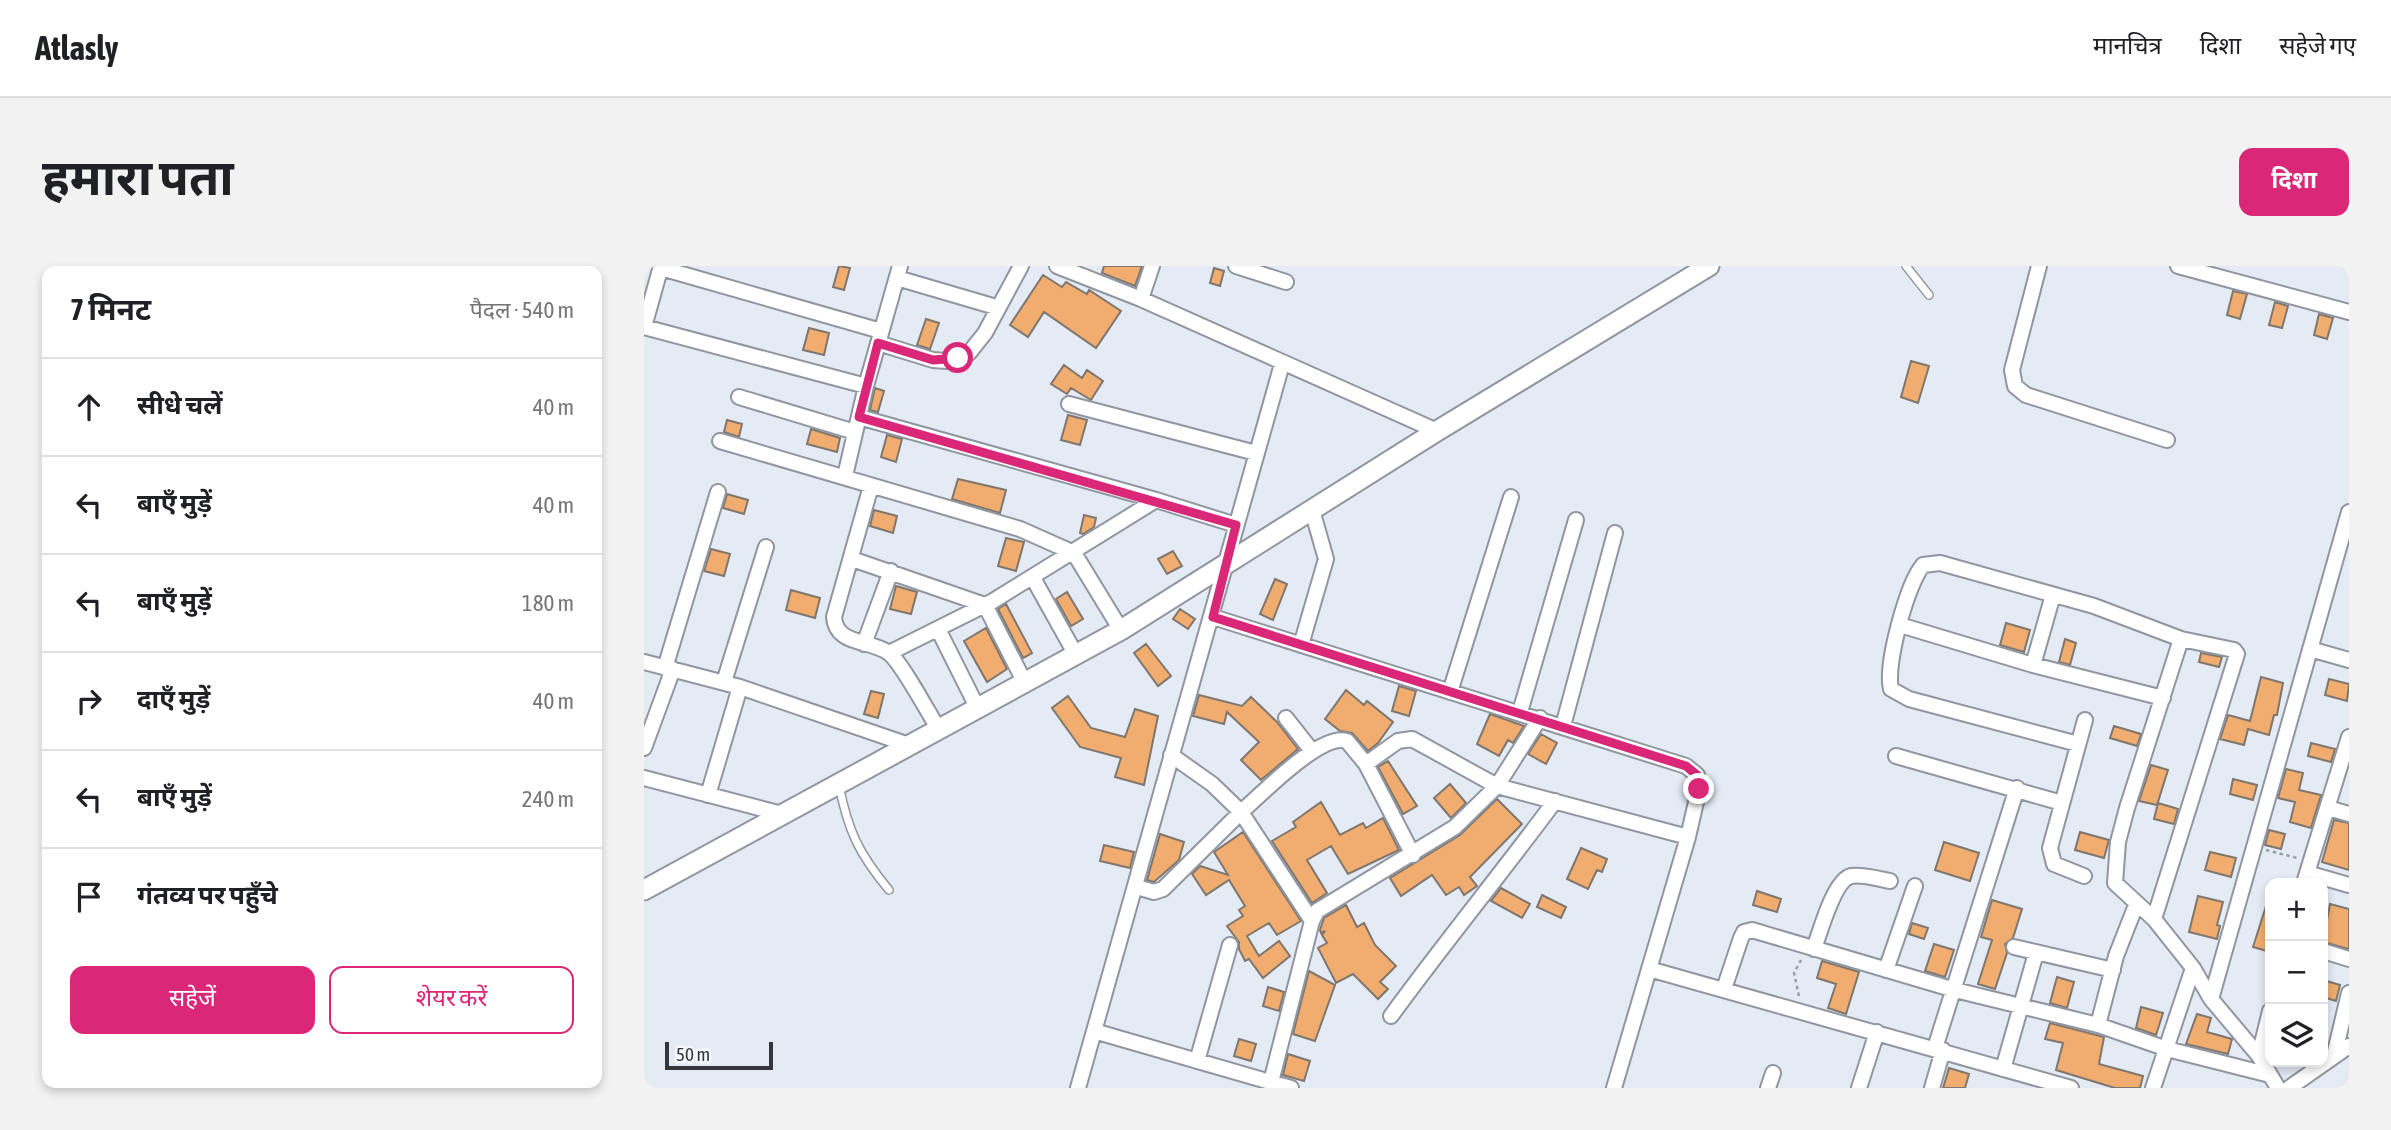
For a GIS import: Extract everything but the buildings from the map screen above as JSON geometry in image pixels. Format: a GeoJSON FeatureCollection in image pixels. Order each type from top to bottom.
{"type":"FeatureCollection","features":[{"type":"Feature","properties":{"kind":"street"},"geometry":{"type":"LineString","coordinates":[[866,386],[644,327],[661,267],[879,337],[933,360],[958,358],[976,345],[1021,266]]}},
{"type":"Feature","properties":{"kind":"street"},"geometry":{"type":"LineString","coordinates":[[1141,299],[1152,266]]}},
{"type":"Feature","properties":{"kind":"street"},"geometry":{"type":"LineString","coordinates":[[1236,266],[1286,282]]}},
{"type":"Feature","properties":{"kind":"street"},"geometry":{"type":"LineString","coordinates":[[644,890],[1121,630],[1437,431],[1709,266]]}},
{"type":"Feature","properties":{"kind":"street"},"geometry":{"type":"LineString","coordinates":[[2039,266],[2012,370],[2015,386],[2026,395],[2168,440]]}},
{"type":"Feature","properties":{"kind":"street"},"geometry":{"type":"LineString","coordinates":[[2178,266],[2349,312]]}},
{"type":"Feature","properties":{"kind":"street"},"geometry":{"type":"LineString","coordinates":[[1063,268],[1141,299],[1437,431]]}},
{"type":"Feature","properties":{"kind":"street"},"geometry":{"type":"LineString","coordinates":[[845,476],[897,270],[996,307]]}},
{"type":"Feature","properties":{"kind":"street"},"geometry":{"type":"LineString","coordinates":[[1078,1088],[1137,887],[1171,755],[1213,617],[1282,364]]}},
{"type":"Feature","properties":{"kind":"street"},"geometry":{"type":"LineString","coordinates":[[739,397],[855,432]]}},
{"type":"Feature","properties":{"kind":"street"},"geometry":{"type":"LineString","coordinates":[[1069,404],[1256,453]]}},
{"type":"Feature","properties":{"kind":"street"},"geometry":{"type":"LineString","coordinates":[[859,417],[1236,525]]}},
{"type":"Feature","properties":{"kind":"street"},"geometry":{"type":"LineString","coordinates":[[720,441],[1020,529],[1074,553],[1121,630]]}},
{"type":"Feature","properties":{"kind":"street"},"geometry":{"type":"LineString","coordinates":[[871,486],[834,625],[838,632],[889,653],[939,730]]}},
{"type":"Feature","properties":{"kind":"street"},"geometry":{"type":"LineString","coordinates":[[644,748],[718,492]]}},
{"type":"Feature","properties":{"kind":"street"},"geometry":{"type":"LineString","coordinates":[[1451,691],[1511,497]]}},
{"type":"Feature","properties":{"kind":"street"},"geometry":{"type":"LineString","coordinates":[[889,653],[1033,578],[1156,500]]}},
{"type":"Feature","properties":{"kind":"street"},"geometry":{"type":"LineString","coordinates":[[1301,645],[1326,559],[1312,510]]}},
{"type":"Feature","properties":{"kind":"street"},"geometry":{"type":"LineString","coordinates":[[2211,999],[2349,512]]}},
{"type":"Feature","properties":{"kind":"street"},"geometry":{"type":"LineString","coordinates":[[1520,712],[1576,520]]}},
{"type":"Feature","properties":{"kind":"street"},"geometry":{"type":"LineString","coordinates":[[1563,726],[1615,533]]}},
{"type":"Feature","properties":{"kind":"street"},"geometry":{"type":"LineString","coordinates":[[724,682],[766,547]]}},
{"type":"Feature","properties":{"kind":"street"},"geometry":{"type":"LineString","coordinates":[[852,559],[985,605],[1025,683]]}},
{"type":"Feature","properties":{"kind":"street"},"geometry":{"type":"LineString","coordinates":[[2078,744],[1897,694],[1891,689],[1889,681],[1900,625],[1917,572],[1931,562],[2094,606],[2181,639],[2234,650],[2237,659],[2154,919]]}},
{"type":"Feature","properties":{"kind":"street"},"geometry":{"type":"LineString","coordinates":[[864,644],[891,571]]}},
{"type":"Feature","properties":{"kind":"street"},"geometry":{"type":"LineString","coordinates":[[1033,578],[1076,655]]}},
{"type":"Feature","properties":{"kind":"street"},"geometry":{"type":"LineString","coordinates":[[2033,665],[2053,595]]}},
{"type":"Feature","properties":{"kind":"street"},"geometry":{"type":"LineString","coordinates":[[1213,617],[1540,718],[1686,766],[1697,775],[1699,789],[1688,837],[1614,1088]]}},
{"type":"Feature","properties":{"kind":"street"},"geometry":{"type":"LineString","coordinates":[[1900,625],[2033,665],[2164,698]]}},
{"type":"Feature","properties":{"kind":"street"},"geometry":{"type":"LineString","coordinates":[[938,629],[978,709]]}},
{"type":"Feature","properties":{"kind":"street"},"geometry":{"type":"LineString","coordinates":[[2181,639],[2127,808],[2114,872],[2115,883],[2154,919],[2193,968],[2211,999],[2259,1056],[2278,1088]]}},
{"type":"Feature","properties":{"kind":"street"},"geometry":{"type":"LineString","coordinates":[[2309,649],[2349,660]]}},
{"type":"Feature","properties":{"kind":"street"},"geometry":{"type":"LineString","coordinates":[[644,662],[740,687],[912,746]]}},
{"type":"Feature","properties":{"kind":"street"},"geometry":{"type":"LineString","coordinates":[[708,795],[740,687]]}},
{"type":"Feature","properties":{"kind":"street"},"geometry":{"type":"LineString","coordinates":[[1286,718],[1312,751]]}},
{"type":"Feature","properties":{"kind":"street"},"geometry":{"type":"LineString","coordinates":[[1270,1082],[1312,921],[1322,907],[1413,855],[1455,827],[1497,786],[1540,718]]}},
{"type":"Feature","properties":{"kind":"street"},"geometry":{"type":"LineString","coordinates":[[2084,876],[2059,867],[2051,857],[2062,803],[2085,720]]}},
{"type":"Feature","properties":{"kind":"street"},"geometry":{"type":"LineString","coordinates":[[2349,737],[2344,775],[2328,808],[2307,873],[2349,885]]}},
{"type":"Feature","properties":{"kind":"street"},"geometry":{"type":"LineString","coordinates":[[1137,887],[1154,892],[1163,889],[1241,812],[1312,751],[1342,739],[1352,746],[1366,764],[1413,855]]}},
{"type":"Feature","properties":{"kind":"street"},"geometry":{"type":"LineString","coordinates":[[1366,764],[1398,741],[1412,739],[1497,786],[1688,837]]}},
{"type":"Feature","properties":{"kind":"street"},"geometry":{"type":"LineString","coordinates":[[1171,755],[1212,785],[1241,812],[1312,921]]}},
{"type":"Feature","properties":{"kind":"street"},"geometry":{"type":"LineString","coordinates":[[1896,756],[2017,788],[2062,803]]}},
{"type":"Feature","properties":{"kind":"street"},"geometry":{"type":"LineString","coordinates":[[644,778],[782,814]]}},
{"type":"Feature","properties":{"kind":"street"},"geometry":{"type":"LineString","coordinates":[[1932,1088],[1955,990],[2017,788]]}},
{"type":"Feature","properties":{"kind":"street"},"geometry":{"type":"LineString","coordinates":[[1391,1016],[1459,922],[1503,871],[1555,801]]}},
{"type":"Feature","properties":{"kind":"street"},"geometry":{"type":"LineString","coordinates":[[2328,808],[2349,814]]}},
{"type":"Feature","properties":{"kind":"street"},"geometry":{"type":"LineString","coordinates":[[1814,949],[1839,883],[1850,876],[1891,881]]}},
{"type":"Feature","properties":{"kind":"street"},"geometry":{"type":"LineString","coordinates":[[1886,970],[1914,886]]}},
{"type":"Feature","properties":{"kind":"street"},"geometry":{"type":"LineString","coordinates":[[2098,1025],[2113,970],[2136,905]]}},
{"type":"Feature","properties":{"kind":"street"},"geometry":{"type":"LineString","coordinates":[[1724,989],[1744,932],[1752,930],[1955,990],[2098,1025],[2167,1049],[2270,1075]]}},
{"type":"Feature","properties":{"kind":"street"},"geometry":{"type":"LineString","coordinates":[[1197,1061],[1230,945]]}},
{"type":"Feature","properties":{"kind":"street"},"geometry":{"type":"LineString","coordinates":[[2014,947],[2113,970]]}},
{"type":"Feature","properties":{"kind":"street"},"geometry":{"type":"LineString","coordinates":[[2003,1069],[2036,953]]}},
{"type":"Feature","properties":{"kind":"street"},"geometry":{"type":"LineString","coordinates":[[2328,953],[2349,959]]}},
{"type":"Feature","properties":{"kind":"street"},"geometry":{"type":"LineString","coordinates":[[2153,1088],[2193,968]]}},
{"type":"Feature","properties":{"kind":"street"},"geometry":{"type":"LineString","coordinates":[[1649,969],[2071,1088]]}},
{"type":"Feature","properties":{"kind":"street"},"geometry":{"type":"LineString","coordinates":[[2334,1056],[2349,993]]}},
{"type":"Feature","properties":{"kind":"street"},"geometry":{"type":"LineString","coordinates":[[1094,1031],[1291,1088]]}},
{"type":"Feature","properties":{"kind":"street"},"geometry":{"type":"LineString","coordinates":[[1859,1088],[1877,1032]]}},
{"type":"Feature","properties":{"kind":"street"},"geometry":{"type":"LineString","coordinates":[[2259,1056],[2265,1032]]}},
{"type":"Feature","properties":{"kind":"street"},"geometry":{"type":"LineString","coordinates":[[2288,1088],[2349,1046]]}},
{"type":"Feature","properties":{"kind":"street"},"geometry":{"type":"LineString","coordinates":[[1768,1088],[1773,1073]]}},
{"type":"Feature","properties":{"kind":"lane"},"geometry":{"type":"LineString","coordinates":[[1906,266],[1929,295]]}},
{"type":"Feature","properties":{"kind":"lane"},"geometry":{"type":"LineString","coordinates":[[839,784],[846,821],[855,843],[889,890]]}},
{"type":"Feature","properties":{"kind":"path"},"geometry":{"type":"LineString","coordinates":[[2253,846],[2307,873]]}},
{"type":"Feature","properties":{"kind":"path"},"geometry":{"type":"LineString","coordinates":[[1797,1009],[1800,999],[1794,973],[1797,963],[1814,949]]}},
{"type":"Feature","properties":{"kind":"route"},"geometry":{"type":"LineString","coordinates":[[958,358],[947,361],[933,360],[878,343],[859,417],[1236,525],[1213,617],[1686,766],[1697,775],[1699,789]]}}]}
